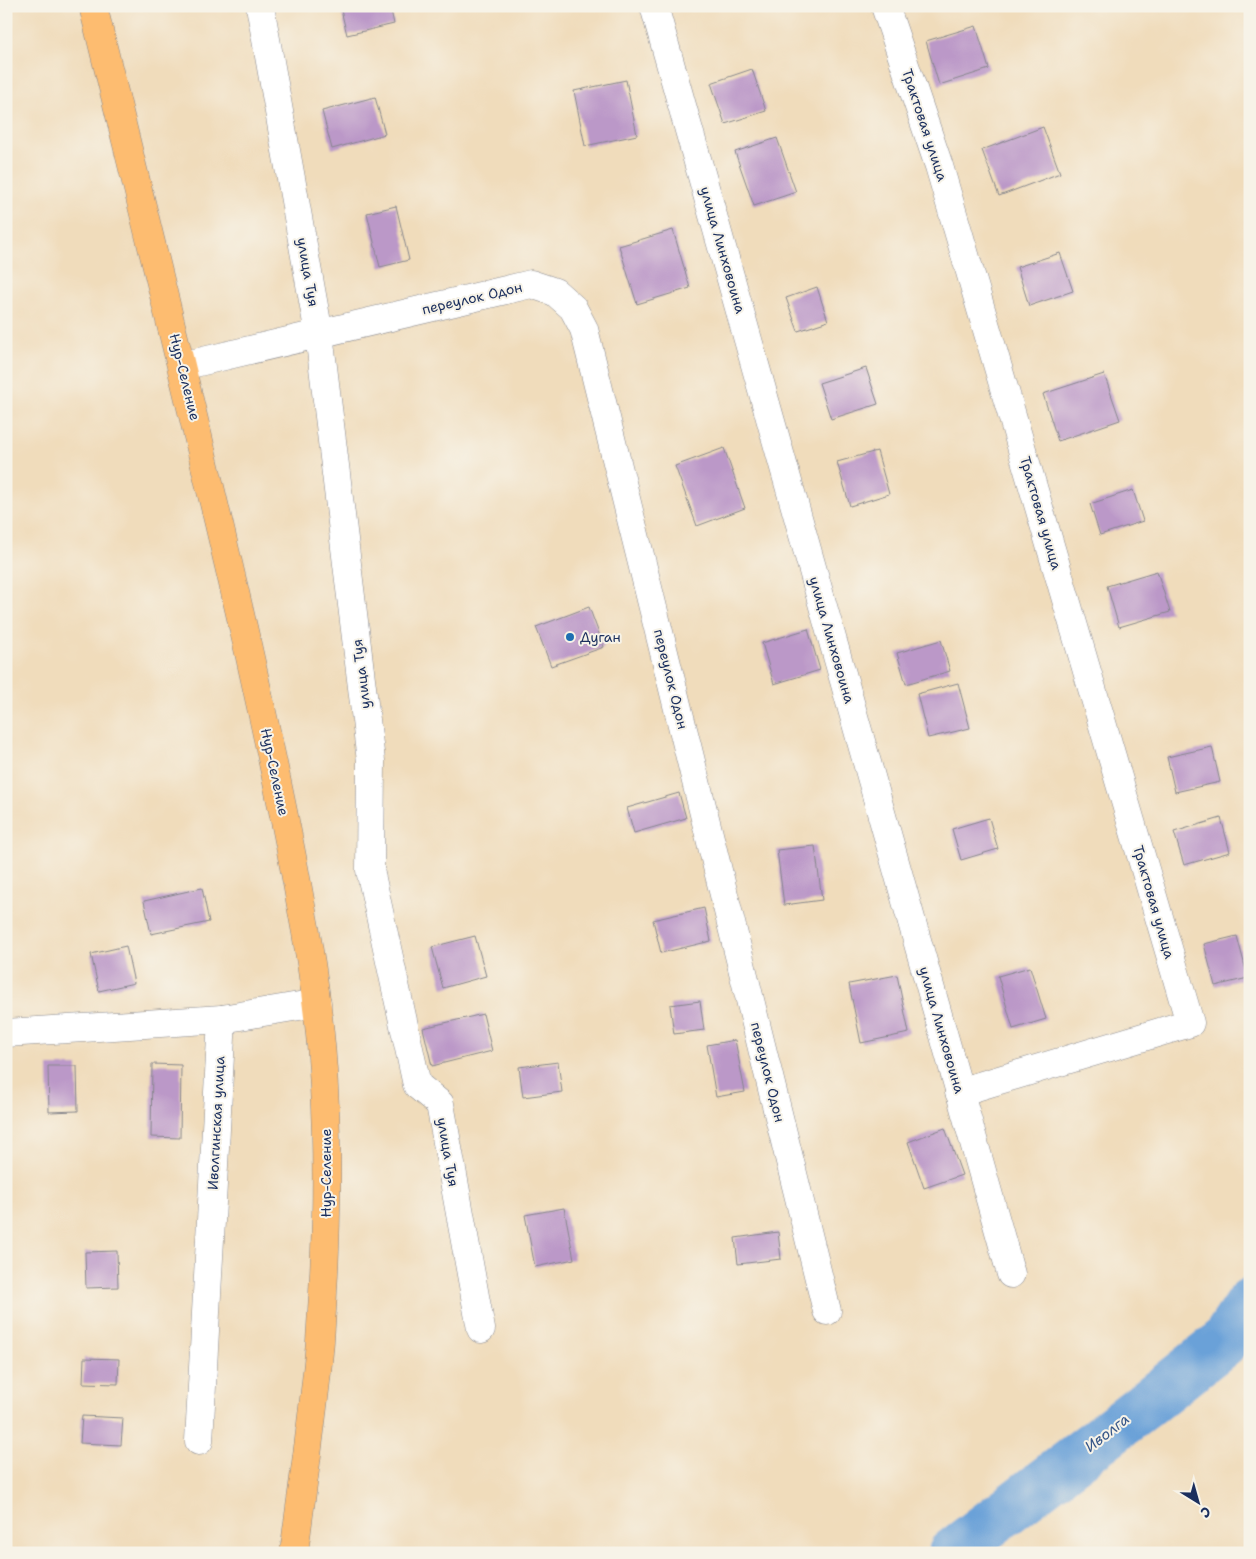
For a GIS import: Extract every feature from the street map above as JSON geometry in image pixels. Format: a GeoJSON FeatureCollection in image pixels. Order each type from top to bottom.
{"type":"FeatureCollection","features":[{"type":"Feature","properties":{"kind":"highway","name":"Нур-Селение"},"geometry":{"type":"LineString","coordinates":[[92,6],[182,366],[272,755],[294,863],[317,1003],[326,1131],[325,1260],[320,1343],[294,1553]]}},
{"type":"Feature","properties":{"kind":"street","name":"улица Туя"},"geometry":{"type":"LineString","coordinates":[[260,6],[320,334],[371,761],[370,870],[417,1085],[440,1104],[481,1329]]}},
{"type":"Feature","properties":{"kind":"street","name":"улица Линховоина"},"geometry":{"type":"LineString","coordinates":[[654,6],[1011,1274]]}},
{"type":"Feature","properties":{"kind":"street","name":"Трактовая улица"},"geometry":{"type":"LineString","coordinates":[[885,6],[939,166],[1190,1023],[959,1092]]}},
{"type":"Feature","properties":{"kind":"street","name":"переулок Одон"},"geometry":{"type":"LineString","coordinates":[[182,366],[530,284],[555,292],[573,308],[584,329],[827,1311]]}},
{"type":"Feature","properties":{"kind":"street"},"geometry":{"type":"LineString","coordinates":[[6,1033],[222,1019],[317,1003]]}},
{"type":"Feature","properties":{"kind":"street","name":"Иволгинская улица"},"geometry":{"type":"LineString","coordinates":[[199,1441],[222,1019]]}},
{"type":"Feature","properties":{"kind":"building"},"geometry":{"type":"Polygon","coordinates":[[[340,6],[390,6],[394,24],[347,35],[340,6]]]}},
{"type":"Feature","properties":{"kind":"building"},"geometry":{"type":"Polygon","coordinates":[[[976,26],[989,69],[939,85],[926,41],[976,26]]]}},
{"type":"Feature","properties":{"kind":"building"},"geometry":{"type":"Polygon","coordinates":[[[752,69],[766,111],[725,124],[711,83],[752,69]]]}},
{"type":"Feature","properties":{"kind":"building"},"geometry":{"type":"Polygon","coordinates":[[[626,80],[637,135],[585,146],[574,91],[626,80]]]}},
{"type":"Feature","properties":{"kind":"building"},"geometry":{"type":"Polygon","coordinates":[[[375,97],[385,134],[332,149],[322,111],[375,97]]]}},
{"type":"Feature","properties":{"kind":"building"},"geometry":{"type":"Polygon","coordinates":[[[1043,127],[1060,173],[999,196],[982,150],[1043,127]]]}},
{"type":"Feature","properties":{"kind":"building"},"geometry":{"type":"Polygon","coordinates":[[[777,138],[796,192],[754,206],[735,152],[777,138]]]}},
{"type":"Feature","properties":{"kind":"building"},"geometry":{"type":"Polygon","coordinates":[[[396,206],[409,260],[380,267],[367,213],[396,206]]]}},
{"type":"Feature","properties":{"kind":"building"},"geometry":{"type":"Polygon","coordinates":[[[673,230],[690,288],[637,304],[619,246],[673,230]]]}},
{"type":"Feature","properties":{"kind":"building"},"geometry":{"type":"Polygon","coordinates":[[[1060,253],[1073,291],[1029,306],[1017,267],[1060,253]]]}},
{"type":"Feature","properties":{"kind":"building"},"geometry":{"type":"Polygon","coordinates":[[[817,287],[828,321],[798,331],[786,298],[817,287]]]}},
{"type":"Feature","properties":{"kind":"building"},"geometry":{"type":"Polygon","coordinates":[[[866,368],[878,404],[831,419],[819,383],[866,368]]]}},
{"type":"Feature","properties":{"kind":"building"},"geometry":{"type":"Polygon","coordinates":[[[1104,374],[1120,420],[1058,441],[1043,394],[1104,374]]]}},
{"type":"Feature","properties":{"kind":"building"},"geometry":{"type":"Polygon","coordinates":[[[724,448],[745,508],[697,526],[675,466],[724,448]]]}},
{"type":"Feature","properties":{"kind":"building"},"geometry":{"type":"Polygon","coordinates":[[[877,451],[889,494],[850,506],[837,462],[877,451]]]}},
{"type":"Feature","properties":{"kind":"building"},"geometry":{"type":"Polygon","coordinates":[[[1133,490],[1143,521],[1100,535],[1090,504],[1133,490]]]}},
{"type":"Feature","properties":{"kind":"building"},"geometry":{"type":"Polygon","coordinates":[[[1157,571],[1170,612],[1119,627],[1107,586],[1157,571]]]}},
{"type":"Feature","properties":{"kind":"building","name":"Дуган"},"geometry":{"type":"Polygon","coordinates":[[[589,607],[604,647],[551,666],[536,627],[589,607]]]}},
{"type":"Feature","properties":{"kind":"building"},"geometry":{"type":"Polygon","coordinates":[[[808,629],[820,670],[774,684],[762,643],[808,629]]]}},
{"type":"Feature","properties":{"kind":"building"},"geometry":{"type":"Polygon","coordinates":[[[941,640],[950,671],[906,684],[897,653],[941,640]]]}},
{"type":"Feature","properties":{"kind":"building"},"geometry":{"type":"Polygon","coordinates":[[[958,683],[970,728],[928,738],[917,694],[958,683]]]}},
{"type":"Feature","properties":{"kind":"building"},"geometry":{"type":"Polygon","coordinates":[[[1212,747],[1220,782],[1175,792],[1167,757],[1212,747]]]}},
{"type":"Feature","properties":{"kind":"building"},"geometry":{"type":"Polygon","coordinates":[[[679,793],[686,818],[634,833],[627,808],[679,793]]]}},
{"type":"Feature","properties":{"kind":"building"},"geometry":{"type":"Polygon","coordinates":[[[989,818],[998,849],[961,860],[952,829],[989,818]]]}},
{"type":"Feature","properties":{"kind":"building"},"geometry":{"type":"Polygon","coordinates":[[[1221,818],[1230,852],[1184,865],[1174,832],[1221,818]]]}},
{"type":"Feature","properties":{"kind":"building"},"geometry":{"type":"Polygon","coordinates":[[[815,846],[822,900],[784,905],[777,850],[815,846]]]}},
{"type":"Feature","properties":{"kind":"building"},"geometry":{"type":"Polygon","coordinates":[[[202,888],[209,922],[151,934],[144,901],[202,888]]]}},
{"type":"Feature","properties":{"kind":"building"},"geometry":{"type":"Polygon","coordinates":[[[704,908],[711,941],[661,953],[653,920],[704,908]]]}},
{"type":"Feature","properties":{"kind":"building"},"geometry":{"type":"Polygon","coordinates":[[[475,936],[486,976],[443,988],[432,947],[475,936]]]}},
{"type":"Feature","properties":{"kind":"building"},"geometry":{"type":"Polygon","coordinates":[[[1237,936],[1248,978],[1215,986],[1204,944],[1237,936]]]}},
{"type":"Feature","properties":{"kind":"building"},"geometry":{"type":"Polygon","coordinates":[[[126,946],[134,983],[99,991],[91,954],[126,946]]]}},
{"type":"Feature","properties":{"kind":"building"},"geometry":{"type":"Polygon","coordinates":[[[1030,967],[1046,1019],[1013,1029],[998,976],[1030,967]]]}},
{"type":"Feature","properties":{"kind":"building"},"geometry":{"type":"Polygon","coordinates":[[[897,975],[909,1033],[861,1043],[849,984],[897,975]]]}},
{"type":"Feature","properties":{"kind":"building"},"geometry":{"type":"Polygon","coordinates":[[[700,1001],[704,1030],[674,1034],[670,1005],[700,1001]]]}},
{"type":"Feature","properties":{"kind":"building"},"geometry":{"type":"Polygon","coordinates":[[[483,1014],[492,1051],[432,1066],[423,1028],[483,1014]]]}},
{"type":"Feature","properties":{"kind":"building"},"geometry":{"type":"Polygon","coordinates":[[[735,1040],[745,1092],[716,1097],[707,1045],[735,1040]]]}},
{"type":"Feature","properties":{"kind":"building"},"geometry":{"type":"Polygon","coordinates":[[[558,1062],[562,1092],[523,1097],[519,1067],[558,1062]]]}},
{"type":"Feature","properties":{"kind":"building"},"geometry":{"type":"Polygon","coordinates":[[[152,1064],[181,1065],[180,1138],[151,1137],[152,1064]]]}},
{"type":"Feature","properties":{"kind":"building"},"geometry":{"type":"Polygon","coordinates":[[[48,1066],[77,1066],[78,1111],[49,1112],[48,1066]]]}},
{"type":"Feature","properties":{"kind":"building"},"geometry":{"type":"Polygon","coordinates":[[[945,1128],[962,1175],[924,1188],[908,1142],[945,1128]]]}},
{"type":"Feature","properties":{"kind":"building"},"geometry":{"type":"Polygon","coordinates":[[[564,1208],[574,1259],[535,1267],[525,1215],[564,1208]]]}},
{"type":"Feature","properties":{"kind":"building"},"geometry":{"type":"Polygon","coordinates":[[[778,1232],[781,1259],[738,1264],[735,1238],[778,1232]]]}},
{"type":"Feature","properties":{"kind":"building"},"geometry":{"type":"Polygon","coordinates":[[[117,1251],[118,1287],[86,1288],[85,1252],[117,1251]]]}},
{"type":"Feature","properties":{"kind":"building"},"geometry":{"type":"Polygon","coordinates":[[[84,1358],[119,1359],[118,1384],[83,1383],[84,1358]]]}},
{"type":"Feature","properties":{"kind":"building"},"geometry":{"type":"Polygon","coordinates":[[[82,1416],[123,1418],[121,1445],[80,1443],[82,1416]]]}},
{"type":"Feature","properties":{"kind":"waterway","name":"Иволга"},"geometry":{"type":"LineString","coordinates":[[952,1553],[1223,1343],[1250,1302]]}},
{"type":"Feature","properties":{"kind":"place","name":"Дуган"},"geometry":{"type":"Point","coordinates":[570,637]}}]}
